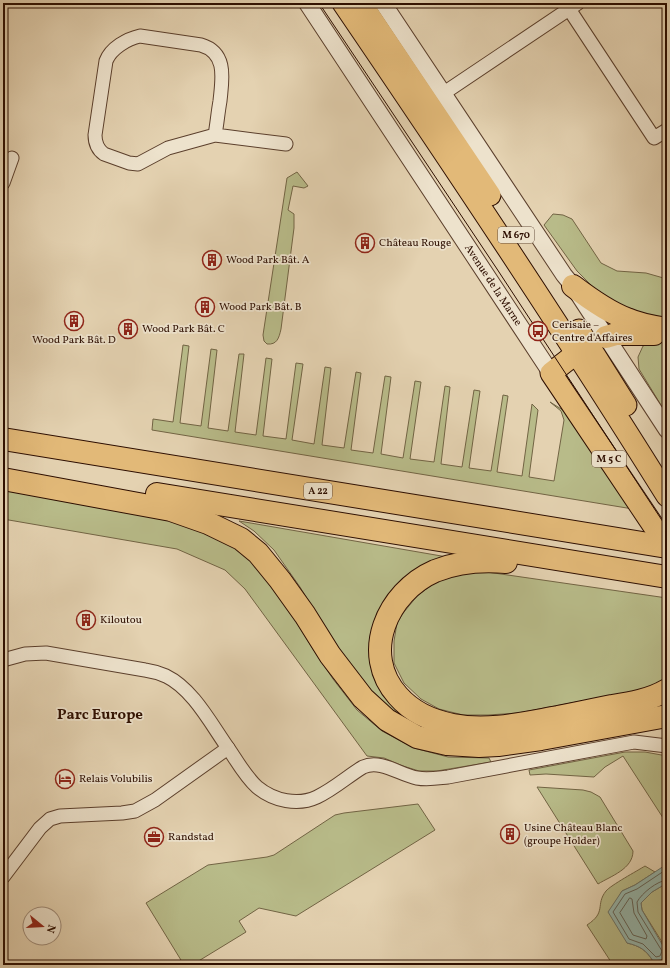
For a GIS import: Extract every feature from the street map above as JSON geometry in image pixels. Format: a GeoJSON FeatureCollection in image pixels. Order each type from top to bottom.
{"type":"FeatureCollection","features":[{"type":"Feature","properties":{"kind":"highway"},"geometry":{"type":"LineString","coordinates":[[573,286],[599,304],[627,320],[667,329]]}},
{"type":"Feature","properties":{"kind":"highway"},"geometry":{"type":"LineString","coordinates":[[590,345],[616,334],[667,334]]}},
{"type":"Feature","properties":{"kind":"highway","name":"A 22"},"geometry":{"type":"LineString","coordinates":[[3,439],[667,547]]}},
{"type":"Feature","properties":{"kind":"highway"},"geometry":{"type":"LineString","coordinates":[[3,468],[661,576]]}},
{"type":"Feature","properties":{"kind":"highway"},"geometry":{"type":"LineString","coordinates":[[3,479],[172,510],[208,523],[241,539],[258,553],[280,580],[330,654],[363,698],[387,720],[417,737],[447,744],[479,746],[498,745],[667,716]]}},
{"type":"Feature","properties":{"kind":"highway"},"geometry":{"type":"LineString","coordinates":[[627,570],[560,569],[495,561],[463,564],[435,571],[411,587],[400,598],[386,620],[381,636],[379,653],[383,672],[397,695],[406,704],[419,713],[451,725],[471,727],[512,725],[576,714],[642,700],[667,690]]}},
{"type":"Feature","properties":{"kind":"main road","name":"M 670"},"geometry":{"type":"LineString","coordinates":[[343,3],[490,221],[590,345],[667,496]]}},
{"type":"Feature","properties":{"kind":"main road","name":"M 670"},"geometry":{"type":"LineString","coordinates":[[361,3],[590,345],[667,470]]}},
{"type":"Feature","properties":{"kind":"main road"},"geometry":{"type":"LineString","coordinates":[[551,373],[590,345]]}},
{"type":"Feature","properties":{"kind":"main road","name":"Avenue de la Marne"},"geometry":{"type":"LineString","coordinates":[[551,373],[667,547]]}},
{"type":"Feature","properties":{"kind":"street","name":"Avenue de la Marne"},"geometry":{"type":"LineString","coordinates":[[308,3],[551,373]]}},
{"type":"Feature","properties":{"kind":"street"},"geometry":{"type":"LineString","coordinates":[[383,3],[564,275],[573,286],[590,345],[667,430]]}},
{"type":"Feature","properties":{"kind":"street"},"geometry":{"type":"LineString","coordinates":[[444,93],[573,6],[654,138],[667,130]]}},
{"type":"Feature","properties":{"kind":"street"},"geometry":{"type":"LineString","coordinates":[[215,135],[223,71],[219,60],[209,48],[201,45],[140,36],[132,38],[110,52],[106,61],[95,135],[96,144],[101,152],[130,163],[138,164],[168,148],[215,135],[286,144]]}},
{"type":"Feature","properties":{"kind":"street"},"geometry":{"type":"LineString","coordinates":[[3,183],[12,158]]}},
{"type":"Feature","properties":{"kind":"street"},"geometry":{"type":"LineString","coordinates":[[3,660],[25,654],[50,653],[145,670],[166,676],[180,685],[191,696],[248,777],[258,787],[270,795],[293,802],[301,802],[318,797],[358,770],[369,765],[381,766],[412,777],[429,779],[448,777],[634,742],[667,746]]}},
{"type":"Feature","properties":{"kind":"street"},"geometry":{"type":"LineString","coordinates":[[3,877],[40,828],[50,819],[60,816],[122,813],[135,810],[155,800],[228,748]]}},
{"type":"Feature","properties":{"kind":"green space"},"geometry":{"type":"Polygon","coordinates":[[[297,172],[308,186],[304,188],[293,186],[288,210],[294,214],[294,228],[281,329],[277,340],[273,343],[267,344],[264,341],[263,335],[287,178],[297,172]]]}},
{"type":"Feature","properties":{"kind":"green space"},"geometry":{"type":"Polygon","coordinates":[[[553,214],[563,215],[572,219],[601,263],[617,271],[646,273],[667,279],[667,322],[624,312],[596,290],[577,271],[544,225],[553,214]]]}},
{"type":"Feature","properties":{"kind":"green space"},"geometry":{"type":"Polygon","coordinates":[[[655,342],[667,343],[667,415],[639,369],[638,357],[643,346],[655,342]]]}},
{"type":"Feature","properties":{"kind":"green space"},"geometry":{"type":"Polygon","coordinates":[[[183,345],[189,346],[180,423],[201,426],[211,349],[217,350],[208,428],[228,431],[239,354],[244,354],[235,432],[256,435],[266,358],[272,359],[263,436],[286,439],[296,363],[303,364],[292,440],[314,444],[325,367],[331,368],[322,445],[344,448],[356,372],[361,373],[351,450],[373,453],[385,376],[391,377],[381,454],[403,458],[415,381],[421,382],[410,459],[434,462],[445,386],[450,387],[441,464],[462,467],[474,390],[480,391],[469,468],[491,471],[503,395],[508,396],[497,472],[522,476],[532,404],[538,410],[529,477],[554,481],[564,420],[561,411],[550,402],[566,412],[633,509],[152,430],[153,419],[173,422],[183,345]]]}},
{"type":"Feature","properties":{"kind":"green space"},"geometry":{"type":"Polygon","coordinates":[[[3,489],[184,523],[244,551],[284,602],[333,679],[357,710],[382,731],[414,748],[448,757],[489,758],[491,762],[437,771],[419,771],[384,758],[367,756],[245,589],[225,570],[177,549],[3,519],[3,489]]]}},
{"type":"Feature","properties":{"kind":"green space"},"geometry":{"type":"Polygon","coordinates":[[[239,521],[453,558],[370,642],[426,725],[667,699],[667,709],[476,740],[410,724],[374,696],[347,664],[300,587],[274,550],[254,531],[239,521]]]}},
{"type":"Feature","properties":{"kind":"green space"},"geometry":{"type":"Polygon","coordinates":[[[480,571],[667,598],[667,678],[645,689],[518,713],[463,715],[439,709],[421,699],[404,683],[394,663],[394,641],[397,623],[418,595],[433,584],[455,574],[480,571]]]}},
{"type":"Feature","properties":{"kind":"green space"},"geometry":{"type":"Polygon","coordinates":[[[625,752],[645,752],[667,756],[664,780],[667,788],[667,824],[623,756],[605,767],[594,777],[546,774],[530,775],[529,770],[625,752]]]}},
{"type":"Feature","properties":{"kind":"green space"},"geometry":{"type":"Polygon","coordinates":[[[537,787],[583,790],[600,797],[633,851],[629,863],[615,875],[598,884],[537,787]]]}},
{"type":"Feature","properties":{"kind":"green space"},"geometry":{"type":"Polygon","coordinates":[[[418,804],[435,830],[296,916],[259,908],[239,921],[246,932],[192,965],[184,965],[146,903],[208,865],[274,855],[335,815],[418,804]]]}},
{"type":"Feature","properties":{"kind":"green space"},"geometry":{"type":"Polygon","coordinates":[[[645,866],[655,872],[635,885],[622,891],[614,905],[627,943],[642,949],[653,961],[662,942],[642,910],[641,903],[652,892],[667,883],[667,965],[613,965],[587,925],[597,916],[601,900],[606,891],[645,866]]]}},
{"type":"Feature","properties":{"kind":"water"},"geometry":{"type":"Polygon","coordinates":[[[667,864],[667,883],[652,892],[641,903],[642,910],[666,951],[665,956],[661,960],[653,961],[642,949],[627,943],[608,912],[622,891],[635,885],[667,864]]]}},
{"type":"Feature","properties":{"kind":"tram line"},"geometry":{"type":"LineString","coordinates":[[319,3],[497,269],[667,528]]}},
{"type":"Feature","properties":{"kind":"place","name":"Château Rouge"},"geometry":{"type":"Point","coordinates":[365,243]}},
{"type":"Feature","properties":{"kind":"place","name":"Wood Park Bât. A"},"geometry":{"type":"Point","coordinates":[212,260]}},
{"type":"Feature","properties":{"kind":"place","name":"Wood Park Bât. B"},"geometry":{"type":"Point","coordinates":[205,307]}},
{"type":"Feature","properties":{"kind":"place","name":"Wood Park Bât. D"},"geometry":{"type":"Point","coordinates":[74,321]}},
{"type":"Feature","properties":{"kind":"place","name":"Wood Park Bât. C"},"geometry":{"type":"Point","coordinates":[128,329]}},
{"type":"Feature","properties":{"kind":"place","name":"Cerisaie – Centre d'Affaires"},"geometry":{"type":"Point","coordinates":[538,331]}},
{"type":"Feature","properties":{"kind":"place","name":"Kiloutou"},"geometry":{"type":"Point","coordinates":[86,620]}},
{"type":"Feature","properties":{"kind":"place","name":"Relais Volubilis"},"geometry":{"type":"Point","coordinates":[65,779]}},
{"type":"Feature","properties":{"kind":"place","name":"Usine Château Blanc (groupe Holder)"},"geometry":{"type":"Point","coordinates":[510,834]}},
{"type":"Feature","properties":{"kind":"place","name":"Randstad"},"geometry":{"type":"Point","coordinates":[154,837]}},
{"type":"Feature","properties":{"kind":"district","name":"Parc Europe"},"geometry":{"type":"Point","coordinates":[100,715]}}]}
